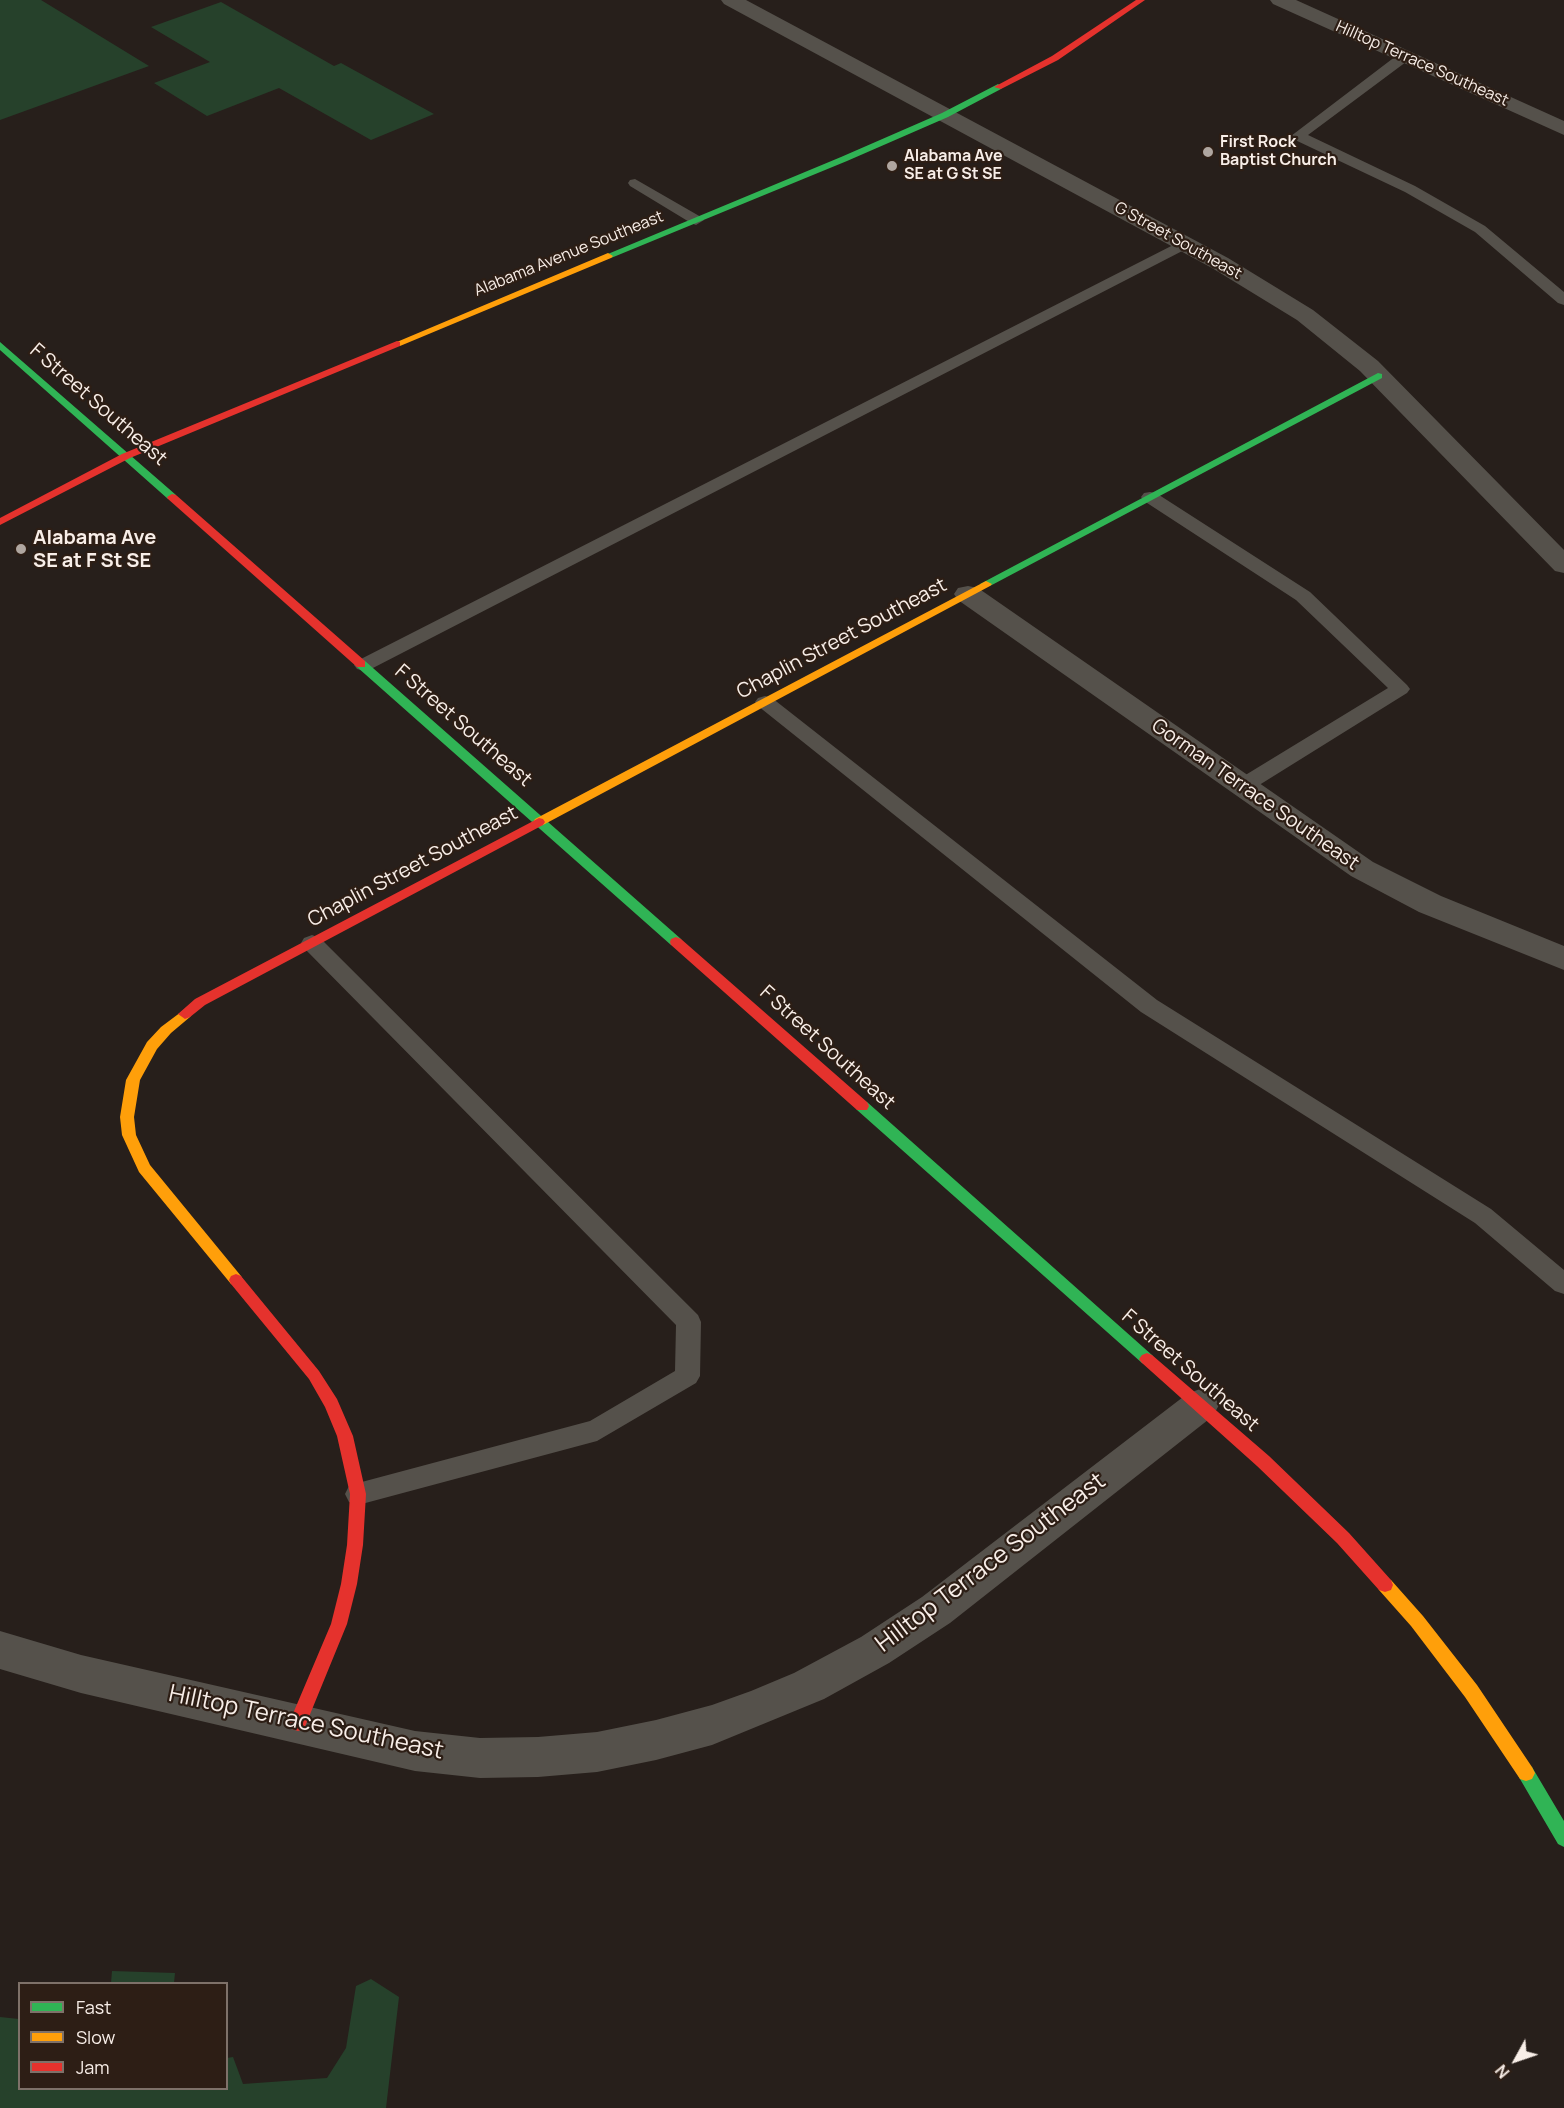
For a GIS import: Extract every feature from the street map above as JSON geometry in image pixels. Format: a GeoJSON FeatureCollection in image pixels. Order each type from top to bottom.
{"type":"FeatureCollection","features":[{"type":"Feature","properties":{"kind":"street","name":"G Street Southeast"},"geometry":{"type":"LineString","coordinates":[[731,0],[1185,244],[1257,284],[1305,315],[1335,336],[1378,376],[1495,498],[1564,565]]}},
{"type":"Feature","properties":{"kind":"street","name":"Alabama Avenue Southeast"},"geometry":{"type":"LineString","coordinates":[[0,522],[126,456],[945,115],[1054,58],[1141,0]]}},
{"type":"Feature","properties":{"kind":"street","name":"Hilltop Terrace Southeast"},"geometry":{"type":"LineString","coordinates":[[1280,0],[1564,129]]}},
{"type":"Feature","properties":{"kind":"street","name":"F Street Southeast"},"geometry":{"type":"LineString","coordinates":[[0,345],[1263,1461],[1343,1538],[1417,1621],[1471,1691],[1532,1783],[1564,1838]]}},
{"type":"Feature","properties":{"kind":"street","name":"Chaplin Street Southeast"},"geometry":{"type":"LineString","coordinates":[[298,1723],[339,1624],[349,1584],[358,1494],[345,1436],[332,1404],[314,1375],[144,1168],[129,1135],[127,1116],[134,1080],[152,1046],[166,1030],[200,1002],[1378,376]]}},
{"type":"Feature","properties":{"kind":"street","name":"Gorman Terrace Southeast"},"geometry":{"type":"LineString","coordinates":[[968,594],[1336,853],[1388,884],[1430,904],[1564,958]]}},
{"type":"Feature","properties":{"kind":"street","name":"Hilltop Terrace Southeast"},"geometry":{"type":"LineString","coordinates":[[0,1650],[81,1674],[415,1751],[480,1758],[538,1757],[597,1752],[684,1734],[712,1725],[809,1686],[875,1650],[936,1610],[1200,1405]]}},
{"type":"Feature","properties":{"kind":"lane"},"geometry":{"type":"LineString","coordinates":[[1406,56],[1298,136],[1410,189],[1480,229],[1564,300]]}},
{"type":"Feature","properties":{"kind":"lane"},"geometry":{"type":"LineString","coordinates":[[635,183],[696,220]]}},
{"type":"Feature","properties":{"kind":"lane"},"geometry":{"type":"LineString","coordinates":[[364,665],[1185,244]]}},
{"type":"Feature","properties":{"kind":"lane"},"geometry":{"type":"LineString","coordinates":[[1150,497],[1303,596],[1400,689],[1242,787]]}},
{"type":"Feature","properties":{"kind":"lane"},"geometry":{"type":"LineString","coordinates":[[765,702],[1149,1006],[1483,1216],[1564,1284]]}},
{"type":"Feature","properties":{"kind":"lane"},"geometry":{"type":"LineString","coordinates":[[312,943],[689,1322],[687,1376],[597,1430],[358,1494]]}},
{"type":"Feature","properties":{"kind":"green space"},"geometry":{"type":"Polygon","coordinates":[[[0,0],[41,0],[149,66],[0,120],[0,0]]]}},
{"type":"Feature","properties":{"kind":"green space"},"geometry":{"type":"Polygon","coordinates":[[[221,2],[334,66],[341,63],[434,114],[371,140],[279,88],[207,116],[154,83],[210,62],[151,27],[221,2]]]}},
{"type":"Feature","properties":{"kind":"green space"},"geometry":{"type":"Polygon","coordinates":[[[112,1971],[175,1973],[174,1982],[111,1982],[112,1971]]]}},
{"type":"Feature","properties":{"kind":"green space"},"geometry":{"type":"Polygon","coordinates":[[[371,1979],[399,1997],[386,2108],[0,2108],[0,2017],[18,2019],[18,2090],[228,2090],[228,2058],[233,2057],[243,2084],[327,2078],[346,2048],[356,1986],[371,1979]]]}},
{"type":"Feature","properties":{"kind":"traffic: fast"},"geometry":{"type":"LineString","coordinates":[[608,256],[844,159],[945,115],[998,87]]}},
{"type":"Feature","properties":{"kind":"traffic: fast"},"geometry":{"type":"LineString","coordinates":[[0,345],[172,497]]}},
{"type":"Feature","properties":{"kind":"traffic: fast"},"geometry":{"type":"LineString","coordinates":[[986,584],[1378,376]]}},
{"type":"Feature","properties":{"kind":"traffic: fast"},"geometry":{"type":"LineString","coordinates":[[361,664],[676,942]]}},
{"type":"Feature","properties":{"kind":"traffic: fast"},"geometry":{"type":"LineString","coordinates":[[862,1106],[1147,1359]]}},
{"type":"Feature","properties":{"kind":"traffic: fast"},"geometry":{"type":"LineString","coordinates":[[1526,1773],[1564,1838]]}},
{"type":"Feature","properties":{"kind":"traffic: slow"},"geometry":{"type":"LineString","coordinates":[[397,344],[608,256]]}},
{"type":"Feature","properties":{"kind":"traffic: slow"},"geometry":{"type":"LineString","coordinates":[[539,822],[986,584]]}},
{"type":"Feature","properties":{"kind":"traffic: slow"},"geometry":{"type":"LineString","coordinates":[[185,1014],[152,1046],[133,1080],[127,1117],[129,1135],[144,1168],[236,1280]]}},
{"type":"Feature","properties":{"kind":"traffic: slow"},"geometry":{"type":"LineString","coordinates":[[1385,1585],[1417,1621],[1471,1691],[1526,1773]]}},
{"type":"Feature","properties":{"kind":"traffic: jam"},"geometry":{"type":"LineString","coordinates":[[998,87],[1055,58],[1141,0]]}},
{"type":"Feature","properties":{"kind":"traffic: jam"},"geometry":{"type":"LineString","coordinates":[[0,522],[126,456],[397,344]]}},
{"type":"Feature","properties":{"kind":"traffic: jam"},"geometry":{"type":"LineString","coordinates":[[172,497],[361,664]]}},
{"type":"Feature","properties":{"kind":"traffic: jam"},"geometry":{"type":"LineString","coordinates":[[185,1014],[200,1002],[539,822]]}},
{"type":"Feature","properties":{"kind":"traffic: jam"},"geometry":{"type":"LineString","coordinates":[[676,942],[862,1106]]}},
{"type":"Feature","properties":{"kind":"traffic: jam"},"geometry":{"type":"LineString","coordinates":[[236,1280],[314,1375],[332,1404],[345,1436],[358,1494],[355,1545],[349,1584],[339,1624],[298,1723]]}},
{"type":"Feature","properties":{"kind":"traffic: jam"},"geometry":{"type":"LineString","coordinates":[[1147,1359],[1263,1461],[1343,1538],[1385,1585]]}},
{"type":"Feature","properties":{"kind":"place","name":"First Rock Baptist Church"},"geometry":{"type":"Point","coordinates":[1208,152]}},
{"type":"Feature","properties":{"kind":"place","name":"Alabama Ave SE at G St SE"},"geometry":{"type":"Point","coordinates":[892,166]}},
{"type":"Feature","properties":{"kind":"place","name":"Alabama Ave SE at F St SE"},"geometry":{"type":"Point","coordinates":[21,549]}}]}
